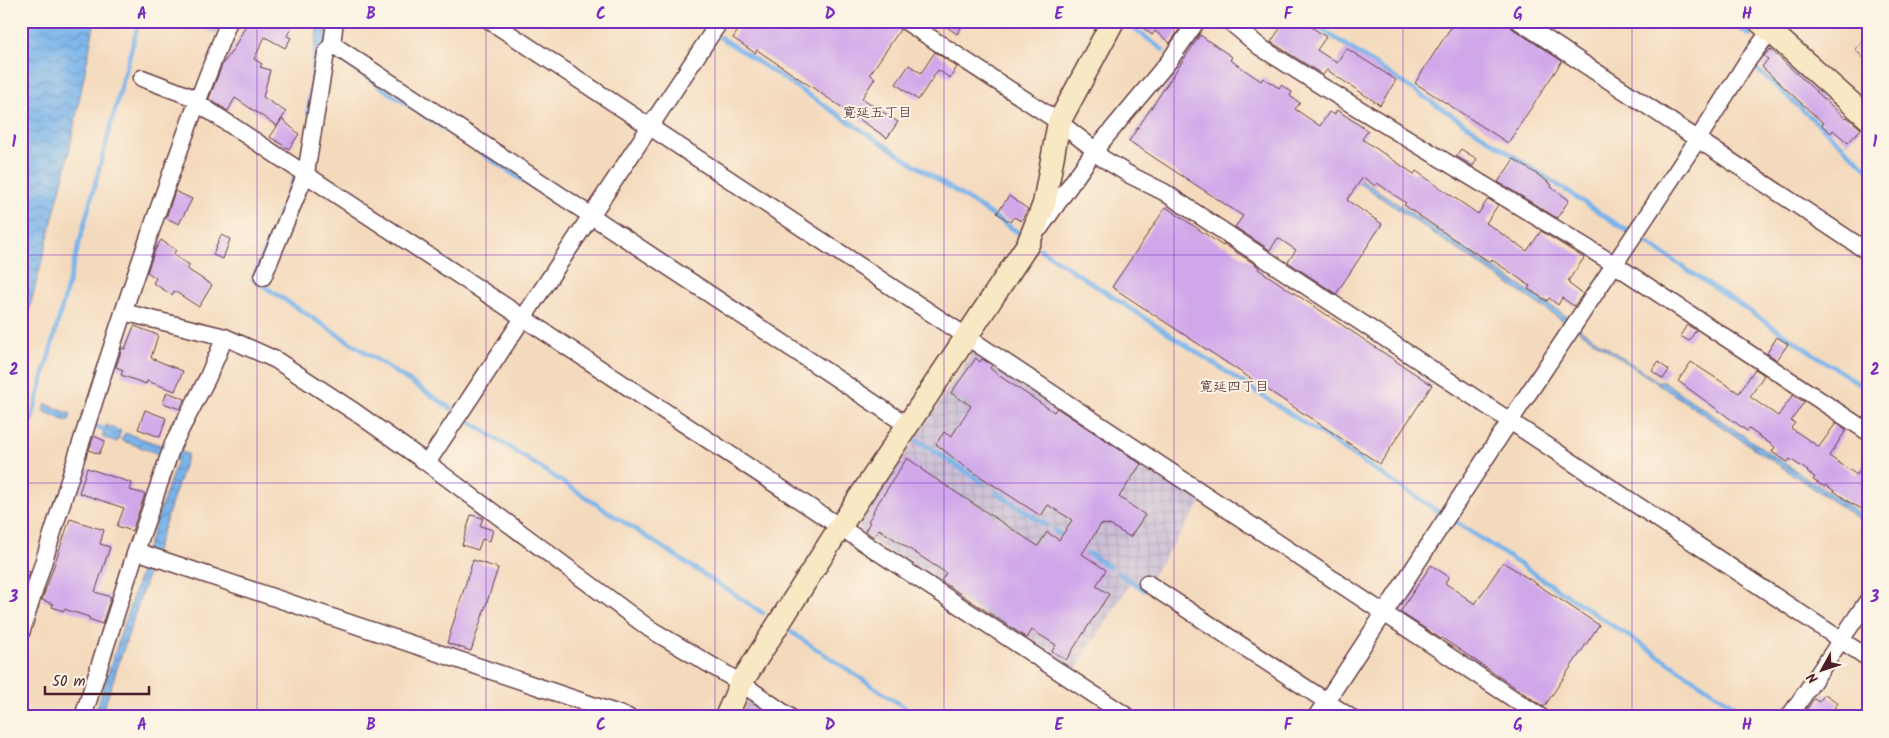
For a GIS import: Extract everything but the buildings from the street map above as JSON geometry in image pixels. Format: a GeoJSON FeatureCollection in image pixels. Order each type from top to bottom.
{"type":"FeatureCollection","features":[{"type":"Feature","properties":{"kind":"street"},"geometry":{"type":"LineString","coordinates":[[21,633],[123,312],[196,101],[229,21]]}},
{"type":"Feature","properties":{"kind":"street"},"geometry":{"type":"LineString","coordinates":[[263,277],[306,173],[326,53],[332,44],[335,21]]}},
{"type":"Feature","properties":{"kind":"street"},"geometry":{"type":"LineString","coordinates":[[490,21],[1541,717]]}},
{"type":"Feature","properties":{"kind":"street"},"geometry":{"type":"LineString","coordinates":[[427,463],[720,21]]}},
{"type":"Feature","properties":{"kind":"street"},"geometry":{"type":"LineString","coordinates":[[905,21],[1059,122],[1095,150],[1102,158],[1164,192],[1868,658]]}},
{"type":"Feature","properties":{"kind":"street"},"geometry":{"type":"LineString","coordinates":[[1028,244],[1044,204],[1059,122],[1113,21]]}},
{"type":"Feature","properties":{"kind":"street"},"geometry":{"type":"LineString","coordinates":[[726,717],[741,683],[840,527],[1028,244],[1052,214],[1095,150],[1169,61],[1197,21]]}},
{"type":"Feature","properties":{"kind":"street"},"geometry":{"type":"LineString","coordinates":[[1229,21],[1260,47],[1614,264],[1868,432]]}},
{"type":"Feature","properties":{"kind":"street"},"geometry":{"type":"LineString","coordinates":[[1519,21],[1868,252]]}},
{"type":"Feature","properties":{"kind":"street"},"geometry":{"type":"LineString","coordinates":[[1316,717],[1698,139],[1746,63],[1765,26],[1868,118]]}},
{"type":"Feature","properties":{"kind":"street"},"geometry":{"type":"LineString","coordinates":[[332,44],[908,426]]}},
{"type":"Feature","properties":{"kind":"street"},"geometry":{"type":"LineString","coordinates":[[142,78],[196,101],[1128,717]]}},
{"type":"Feature","properties":{"kind":"street"},"geometry":{"type":"LineString","coordinates":[[123,312],[225,337],[276,360],[355,412],[427,463],[650,629],[741,683],[790,717]]}},
{"type":"Feature","properties":{"kind":"street"},"geometry":{"type":"LineString","coordinates":[[82,717],[144,553],[173,444],[208,379],[225,337]]}},
{"type":"Feature","properties":{"kind":"street"},"geometry":{"type":"LineString","coordinates":[[144,553],[628,717]]}},
{"type":"Feature","properties":{"kind":"street"},"geometry":{"type":"LineString","coordinates":[[1147,583],[1350,717]]}},
{"type":"Feature","properties":{"kind":"street"},"geometry":{"type":"LineString","coordinates":[[1789,717],[1868,600]]}},
{"type":"Feature","properties":{"kind":"shaded area"},"geometry":{"type":"Polygon","coordinates":[[[187,21],[223,21],[217,35],[187,21]]]}},
{"type":"Feature","properties":{"kind":"shaded area"},"geometry":{"type":"Polygon","coordinates":[[[975,349],[1203,500],[1144,588],[1132,581],[1073,674],[861,533],[858,526],[975,349]]]}},
{"type":"Feature","properties":{"kind":"shaded area"},"geometry":{"type":"Polygon","coordinates":[[[748,698],[782,717],[741,717],[748,698]]]}},
{"type":"Feature","properties":{"kind":"water"},"geometry":{"type":"Polygon","coordinates":[[[21,21],[95,21],[66,167],[21,342],[21,21]]]}},
{"type":"Feature","properties":{"kind":"water"},"geometry":{"type":"Polygon","coordinates":[[[318,21],[328,21],[325,45],[317,49],[315,45],[318,21]]]}},
{"type":"Feature","properties":{"kind":"water"},"geometry":{"type":"Polygon","coordinates":[[[1182,60],[1572,320],[1569,325],[1180,62],[1182,60]]]}},
{"type":"Feature","properties":{"kind":"water"},"geometry":{"type":"Polygon","coordinates":[[[1577,327],[1659,382],[1661,380],[1868,519],[1868,525],[1576,329],[1577,327]]]}},
{"type":"Feature","properties":{"kind":"water"},"geometry":{"type":"Polygon","coordinates":[[[46,404],[71,414],[68,422],[43,411],[46,404]]]}},
{"type":"Feature","properties":{"kind":"water"},"geometry":{"type":"Polygon","coordinates":[[[106,425],[121,431],[117,442],[102,437],[106,425]]]}},
{"type":"Feature","properties":{"kind":"water"},"geometry":{"type":"Polygon","coordinates":[[[125,433],[188,454],[101,717],[94,717],[145,559],[144,557],[177,461],[121,440],[125,433]]]}},
{"type":"Feature","properties":{"kind":"waterway"},"geometry":{"type":"LineString","coordinates":[[21,459],[139,21]]}},
{"type":"Feature","properties":{"kind":"waterway"},"geometry":{"type":"LineString","coordinates":[[696,21],[706,27]]}},
{"type":"Feature","properties":{"kind":"waterway"},"geometry":{"type":"LineString","coordinates":[[1309,21],[1629,232]]}},
{"type":"Feature","properties":{"kind":"waterway"},"geometry":{"type":"LineString","coordinates":[[1728,21],[1751,36]]}},
{"type":"Feature","properties":{"kind":"waterway"},"geometry":{"type":"LineString","coordinates":[[1128,24],[1163,50]]}},
{"type":"Feature","properties":{"kind":"waterway"},"geometry":{"type":"LineString","coordinates":[[720,37],[1019,233]]}},
{"type":"Feature","properties":{"kind":"waterway"},"geometry":{"type":"LineString","coordinates":[[308,113],[316,47],[321,44]]}},
{"type":"Feature","properties":{"kind":"waterway"},"geometry":{"type":"LineString","coordinates":[[334,56],[563,207]]}},
{"type":"Feature","properties":{"kind":"waterway"},"geometry":{"type":"LineString","coordinates":[[1757,69],[1868,169]]}},
{"type":"Feature","properties":{"kind":"waterway"},"geometry":{"type":"LineString","coordinates":[[294,179],[253,279],[452,409]]}},
{"type":"Feature","properties":{"kind":"waterway"},"geometry":{"type":"LineString","coordinates":[[1647,243],[1868,390]]}},
{"type":"Feature","properties":{"kind":"waterway"},"geometry":{"type":"LineString","coordinates":[[1040,249],[1439,512]]}},
{"type":"Feature","properties":{"kind":"waterway"},"geometry":{"type":"LineString","coordinates":[[466,419],[763,613]]}},
{"type":"Feature","properties":{"kind":"waterway"},"geometry":{"type":"LineString","coordinates":[[94,426],[103,429]]}},
{"type":"Feature","properties":{"kind":"waterway"},"geometry":{"type":"LineString","coordinates":[[917,440],[982,482]]}},
{"type":"Feature","properties":{"kind":"waterway"},"geometry":{"type":"LineString","coordinates":[[997,493],[1046,525]]}},
{"type":"Feature","properties":{"kind":"waterway"},"geometry":{"type":"LineString","coordinates":[[1456,522],[1751,717]]}},
{"type":"Feature","properties":{"kind":"waterway"},"geometry":{"type":"LineString","coordinates":[[1054,530],[1066,538]]}},
{"type":"Feature","properties":{"kind":"waterway"},"geometry":{"type":"LineString","coordinates":[[1088,553],[1110,567]]}},
{"type":"Feature","properties":{"kind":"waterway"},"geometry":{"type":"LineString","coordinates":[[1119,573],[1144,590]]}},
{"type":"Feature","properties":{"kind":"waterway"},"geometry":{"type":"LineString","coordinates":[[791,632],[919,717]]}},
{"type":"Feature","properties":{"kind":"waterway"},"geometry":{"type":"LineString","coordinates":[[629,710],[650,717]]}},
{"type":"Feature","properties":{"kind":"district","name":"寛延五丁目"},"geometry":{"type":"Point","coordinates":[877,112]}},
{"type":"Feature","properties":{"kind":"district","name":"寛延四丁目"},"geometry":{"type":"Point","coordinates":[1234,386]}}]}
